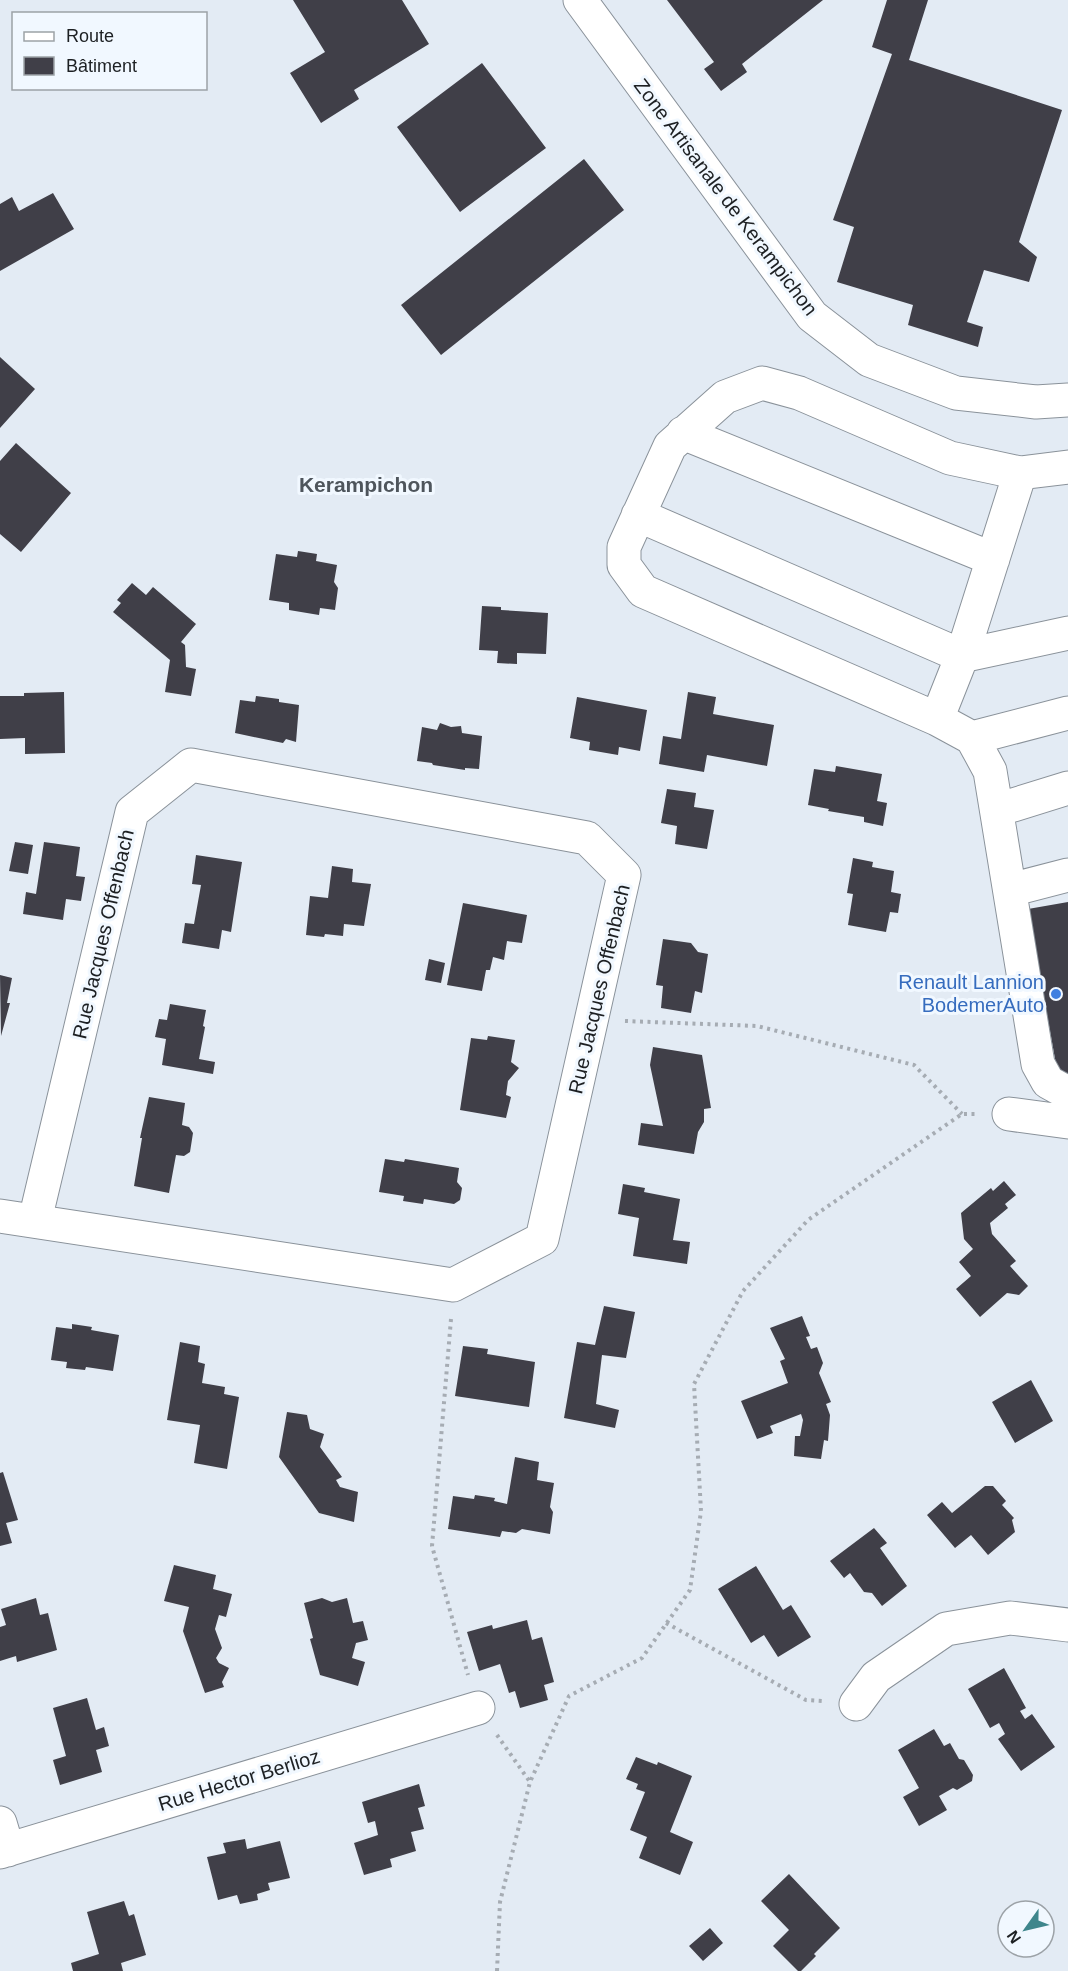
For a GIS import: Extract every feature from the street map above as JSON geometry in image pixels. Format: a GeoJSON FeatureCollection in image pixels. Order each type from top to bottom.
{"type":"FeatureCollection","features":[{"type":"Feature","properties":{"kind":"street","name":"Zone Artisanale de Kerampichon"},"geometry":{"type":"LineString","coordinates":[[580,0],[812,316],[870,360],[956,393],[1036,402],[1068,400]]}},
{"type":"Feature","properties":{"kind":"street"},"geometry":{"type":"LineString","coordinates":[[1068,467],[1020,474],[950,458],[799,393],[762,383],[724,397],[670,446],[624,547],[624,565],[644,591],[937,719],[972,738],[990,771],[1038,1064],[1048,1082],[1068,1094]]}},
{"type":"Feature","properties":{"kind":"street"},"geometry":{"type":"LineString","coordinates":[[683,433],[993,559]]}},
{"type":"Feature","properties":{"kind":"street"},"geometry":{"type":"LineString","coordinates":[[937,719],[962,656],[1020,474]]}},
{"type":"Feature","properties":{"kind":"street"},"geometry":{"type":"LineString","coordinates":[[638,515],[962,656],[1068,633]]}},
{"type":"Feature","properties":{"kind":"street"},"geometry":{"type":"LineString","coordinates":[[972,738],[1068,713]]}},
{"type":"Feature","properties":{"kind":"street","name":"Rue Jacques Offenbach"},"geometry":{"type":"LineString","coordinates":[[35,1220],[132,812],[191,765],[587,838],[624,875],[542,1239],[453,1285]]}},
{"type":"Feature","properties":{"kind":"street"},"geometry":{"type":"LineString","coordinates":[[997,810],[1068,788]]}},
{"type":"Feature","properties":{"kind":"street"},"geometry":{"type":"LineString","coordinates":[[1010,890],[1068,875]]}},
{"type":"Feature","properties":{"kind":"street"},"geometry":{"type":"LineString","coordinates":[[1009,1114],[1068,1122]]}},
{"type":"Feature","properties":{"kind":"street"},"geometry":{"type":"LineString","coordinates":[[0,1216],[453,1285]]}},
{"type":"Feature","properties":{"kind":"street"},"geometry":{"type":"LineString","coordinates":[[856,1704],[876,1677],[946,1629],[1010,1618],[1068,1625]]}},
{"type":"Feature","properties":{"kind":"street","name":"Rue Hector Berlioz"},"geometry":{"type":"LineString","coordinates":[[3,1842],[478,1708]]}},
{"type":"Feature","properties":{"kind":"path"},"geometry":{"type":"LineString","coordinates":[[592,1019],[757,1026],[914,1065],[962,1114]]}},
{"type":"Feature","properties":{"kind":"path"},"geometry":{"type":"LineString","coordinates":[[497,1971],[500,1902],[530,1782],[569,1696],[642,1658],[690,1590],[701,1511],[694,1384],[743,1291],[808,1220],[962,1114],[1009,1114]]}},
{"type":"Feature","properties":{"kind":"path"},"geometry":{"type":"LineString","coordinates":[[453,1285],[432,1546],[478,1708],[530,1782]]}},
{"type":"Feature","properties":{"kind":"path"},"geometry":{"type":"LineString","coordinates":[[666,1623],[806,1700],[856,1704]]}},
{"type":"Feature","properties":{"kind":"building"},"geometry":{"type":"Polygon","coordinates":[[[293,0],[402,0],[429,44],[354,90],[359,99],[321,123],[290,73],[325,52],[293,0]]]}},
{"type":"Feature","properties":{"kind":"building"},"geometry":{"type":"Polygon","coordinates":[[[667,0],[823,0],[742,64],[747,72],[721,91],[704,69],[714,62],[667,0]]]}},
{"type":"Feature","properties":{"kind":"building"},"geometry":{"type":"Polygon","coordinates":[[[887,0],[928,0],[909,60],[1062,110],[1019,242],[1037,257],[1029,282],[984,270],[967,322],[983,327],[978,347],[908,325],[913,305],[837,282],[854,227],[833,220],[892,54],[872,47],[887,0]]]}},
{"type":"Feature","properties":{"kind":"building"},"geometry":{"type":"Polygon","coordinates":[[[482,63],[546,148],[460,212],[397,127],[482,63]]]}},
{"type":"Feature","properties":{"kind":"building"},"geometry":{"type":"Polygon","coordinates":[[[584,159],[624,210],[441,355],[401,305],[584,159]]]}},
{"type":"Feature","properties":{"kind":"building"},"geometry":{"type":"Polygon","coordinates":[[[53,193],[74,229],[0,271],[0,204],[12,197],[19,211],[53,193]]]}},
{"type":"Feature","properties":{"kind":"building"},"geometry":{"type":"Polygon","coordinates":[[[0,357],[35,389],[0,428],[0,357]]]}},
{"type":"Feature","properties":{"kind":"building"},"geometry":{"type":"Polygon","coordinates":[[[16,443],[71,493],[21,552],[0,534],[0,461],[16,443]]]}},
{"type":"Feature","properties":{"kind":"building"},"geometry":{"type":"Polygon","coordinates":[[[298,551],[317,554],[316,561],[337,565],[334,582],[338,588],[335,610],[320,608],[319,615],[289,610],[289,603],[269,600],[276,554],[297,557],[298,551]]]}},
{"type":"Feature","properties":{"kind":"building"},"geometry":{"type":"Polygon","coordinates":[[[132,583],[146,595],[153,587],[196,624],[181,642],[185,645],[186,667],[196,669],[191,696],[165,692],[170,660],[113,612],[121,603],[117,600],[132,583]]]}},
{"type":"Feature","properties":{"kind":"building"},"geometry":{"type":"Polygon","coordinates":[[[482,606],[501,607],[501,610],[548,613],[546,654],[517,653],[517,664],[497,663],[498,651],[479,650],[482,606]]]}},
{"type":"Feature","properties":{"kind":"building"},"geometry":{"type":"Polygon","coordinates":[[[64,692],[65,753],[25,754],[25,738],[0,739],[0,696],[64,692]]]}},
{"type":"Feature","properties":{"kind":"building"},"geometry":{"type":"Polygon","coordinates":[[[688,692],[716,697],[713,714],[774,725],[767,766],[707,755],[704,772],[659,764],[663,736],[681,739],[688,692]]]}},
{"type":"Feature","properties":{"kind":"building"},"geometry":{"type":"Polygon","coordinates":[[[256,696],[299,705],[296,742],[286,739],[283,743],[235,733],[240,700],[255,702],[256,696]]]}},
{"type":"Feature","properties":{"kind":"building"},"geometry":{"type":"Polygon","coordinates":[[[577,697],[647,710],[640,751],[619,747],[618,755],[589,750],[590,742],[570,738],[577,697]]]}},
{"type":"Feature","properties":{"kind":"building"},"geometry":{"type":"Polygon","coordinates":[[[440,723],[451,727],[461,726],[462,733],[482,736],[479,769],[465,768],[465,770],[417,761],[422,727],[437,730],[440,723]]]}},
{"type":"Feature","properties":{"kind":"building"},"geometry":{"type":"Polygon","coordinates":[[[836,766],[882,774],[877,801],[887,803],[883,826],[864,822],[864,817],[808,805],[814,769],[835,772],[836,766]]]}},
{"type":"Feature","properties":{"kind":"building"},"geometry":{"type":"Polygon","coordinates":[[[667,789],[696,793],[694,807],[714,810],[707,849],[675,844],[677,826],[661,823],[667,789]]]}},
{"type":"Feature","properties":{"kind":"building"},"geometry":{"type":"Polygon","coordinates":[[[15,842],[33,845],[28,874],[9,871],[15,842]]]}},
{"type":"Feature","properties":{"kind":"building"},"geometry":{"type":"Polygon","coordinates":[[[44,842],[80,847],[76,876],[85,877],[81,901],[66,899],[63,920],[23,914],[26,892],[36,894],[44,842]]]}},
{"type":"Feature","properties":{"kind":"building"},"geometry":{"type":"Polygon","coordinates":[[[196,855],[242,862],[231,932],[222,930],[219,949],[182,943],[185,923],[194,924],[201,885],[192,884],[196,855]]]}},
{"type":"Feature","properties":{"kind":"building"},"geometry":{"type":"Polygon","coordinates":[[[853,858],[873,862],[872,867],[894,871],[891,892],[901,894],[898,913],[890,912],[886,932],[848,925],[853,894],[847,893],[853,858]]]}},
{"type":"Feature","properties":{"kind":"building"},"geometry":{"type":"Polygon","coordinates":[[[332,866],[353,869],[352,882],[371,884],[364,926],[344,924],[343,936],[306,935],[310,896],[328,898],[332,866]]]}},
{"type":"Feature","properties":{"kind":"building","name":"Renault Lannion BodemerAuto"},"geometry":{"type":"Polygon","coordinates":[[[1068,902],[1068,1079],[1059,1081],[1028,909],[1068,902]]]}},
{"type":"Feature","properties":{"kind":"building"},"geometry":{"type":"Polygon","coordinates":[[[463,903],[527,915],[522,943],[507,941],[504,960],[493,957],[490,970],[486,970],[482,991],[447,985],[463,903]]]}},
{"type":"Feature","properties":{"kind":"building"},"geometry":{"type":"Polygon","coordinates":[[[663,939],[691,943],[698,952],[708,954],[702,993],[695,991],[691,1013],[661,1008],[663,986],[656,985],[663,939]]]}},
{"type":"Feature","properties":{"kind":"building"},"geometry":{"type":"Polygon","coordinates":[[[429,959],[445,963],[441,983],[425,980],[429,959]]]}},
{"type":"Feature","properties":{"kind":"building"},"geometry":{"type":"Polygon","coordinates":[[[0,975],[12,978],[7,1003],[10,1003],[1,1036],[0,975]]]}},
{"type":"Feature","properties":{"kind":"building"},"geometry":{"type":"Polygon","coordinates":[[[170,1004],[206,1010],[199,1059],[215,1062],[213,1074],[162,1065],[166,1039],[155,1037],[159,1019],[167,1020],[170,1004]]]}},
{"type":"Feature","properties":{"kind":"building"},"geometry":{"type":"Polygon","coordinates":[[[488,1036],[515,1040],[511,1062],[519,1068],[508,1081],[506,1095],[511,1097],[506,1118],[460,1110],[471,1038],[487,1040],[488,1036]]]}},
{"type":"Feature","properties":{"kind":"building"},"geometry":{"type":"Polygon","coordinates":[[[653,1047],[702,1055],[711,1108],[704,1109],[704,1122],[698,1132],[694,1154],[638,1145],[641,1123],[663,1126],[650,1065],[653,1047]]]}},
{"type":"Feature","properties":{"kind":"building"},"geometry":{"type":"Polygon","coordinates":[[[149,1097],[185,1103],[182,1125],[189,1127],[193,1133],[190,1152],[184,1156],[176,1155],[169,1193],[134,1186],[142,1138],[140,1138],[149,1097]]]}},
{"type":"Feature","properties":{"kind":"building"},"geometry":{"type":"Polygon","coordinates":[[[385,1159],[404,1162],[405,1159],[459,1168],[457,1182],[462,1188],[460,1200],[454,1204],[424,1199],[423,1204],[403,1201],[404,1196],[379,1192],[385,1159]]]}},
{"type":"Feature","properties":{"kind":"building"},"geometry":{"type":"Polygon","coordinates":[[[1004,1181],[1016,1195],[1005,1204],[1008,1208],[990,1223],[992,1234],[1016,1261],[1010,1266],[1028,1286],[1019,1295],[1007,1293],[980,1317],[956,1289],[971,1276],[959,1262],[973,1249],[964,1239],[961,1213],[991,1188],[993,1191],[1004,1181]]]}},
{"type":"Feature","properties":{"kind":"building"},"geometry":{"type":"Polygon","coordinates":[[[623,1184],[645,1188],[644,1192],[680,1199],[673,1240],[690,1242],[687,1264],[633,1256],[639,1218],[618,1214],[623,1184]]]}},
{"type":"Feature","properties":{"kind":"building"},"geometry":{"type":"Polygon","coordinates":[[[604,1306],[635,1312],[626,1358],[602,1355],[596,1404],[619,1410],[615,1428],[564,1418],[577,1342],[595,1345],[604,1306]]]}},
{"type":"Feature","properties":{"kind":"building"},"geometry":{"type":"Polygon","coordinates":[[[802,1316],[810,1336],[806,1337],[811,1349],[817,1347],[823,1363],[819,1373],[831,1402],[826,1404],[830,1415],[828,1441],[824,1440],[821,1459],[794,1456],[795,1436],[800,1436],[803,1420],[801,1414],[770,1426],[773,1433],[757,1439],[741,1401],[788,1383],[780,1361],[785,1359],[770,1328],[802,1316]]]}},
{"type":"Feature","properties":{"kind":"building"},"geometry":{"type":"Polygon","coordinates":[[[72,1324],[119,1335],[113,1371],[86,1367],[85,1370],[66,1368],[67,1362],[51,1360],[56,1327],[72,1329],[72,1324]]]}},
{"type":"Feature","properties":{"kind":"building"},"geometry":{"type":"Polygon","coordinates":[[[180,1342],[200,1346],[198,1362],[205,1364],[202,1383],[225,1387],[224,1394],[239,1397],[227,1469],[194,1463],[200,1425],[167,1420],[180,1342]]]}},
{"type":"Feature","properties":{"kind":"building"},"geometry":{"type":"Polygon","coordinates":[[[463,1346],[488,1349],[487,1354],[535,1362],[529,1407],[455,1396],[463,1346]]]}},
{"type":"Feature","properties":{"kind":"building"},"geometry":{"type":"Polygon","coordinates":[[[1031,1380],[1053,1421],[1015,1443],[992,1402],[1031,1380]]]}},
{"type":"Feature","properties":{"kind":"building"},"geometry":{"type":"Polygon","coordinates":[[[287,1412],[307,1415],[310,1429],[324,1434],[320,1447],[342,1477],[336,1480],[340,1487],[358,1492],[354,1522],[319,1513],[279,1457],[287,1412]]]}},
{"type":"Feature","properties":{"kind":"building"},"geometry":{"type":"Polygon","coordinates":[[[515,1457],[539,1462],[537,1480],[554,1483],[550,1507],[553,1512],[550,1534],[522,1529],[516,1533],[502,1531],[500,1537],[448,1529],[453,1496],[474,1499],[475,1495],[495,1498],[494,1501],[507,1504],[515,1457]]]}},
{"type":"Feature","properties":{"kind":"building"},"geometry":{"type":"Polygon","coordinates":[[[3,1472],[18,1520],[6,1523],[12,1543],[0,1546],[0,1473],[3,1472]]]}},
{"type":"Feature","properties":{"kind":"building"},"geometry":{"type":"Polygon","coordinates":[[[985,1486],[993,1486],[1006,1501],[1002,1505],[1014,1518],[1012,1520],[1015,1532],[988,1555],[971,1535],[955,1548],[927,1515],[942,1502],[952,1513],[985,1486]]]}},
{"type":"Feature","properties":{"kind":"building"},"geometry":{"type":"Polygon","coordinates":[[[874,1528],[887,1543],[880,1548],[907,1586],[882,1606],[872,1593],[864,1592],[850,1573],[844,1578],[830,1561],[874,1528]]]}},
{"type":"Feature","properties":{"kind":"building"},"geometry":{"type":"Polygon","coordinates":[[[174,1565],[216,1575],[213,1589],[232,1594],[226,1617],[219,1615],[215,1629],[222,1648],[216,1658],[219,1663],[229,1668],[222,1682],[224,1687],[205,1693],[183,1631],[189,1607],[164,1601],[174,1565]]]}},
{"type":"Feature","properties":{"kind":"building"},"geometry":{"type":"Polygon","coordinates":[[[756,1566],[783,1610],[791,1605],[811,1637],[778,1657],[764,1635],[751,1643],[718,1589],[756,1566]]]}},
{"type":"Feature","properties":{"kind":"building"},"geometry":{"type":"Polygon","coordinates":[[[36,1598],[40,1615],[48,1613],[57,1650],[17,1662],[16,1656],[0,1661],[0,1627],[6,1625],[1,1609],[36,1598]]]}},
{"type":"Feature","properties":{"kind":"building"},"geometry":{"type":"Polygon","coordinates":[[[322,1598],[332,1602],[347,1598],[353,1623],[363,1621],[368,1640],[356,1643],[352,1658],[365,1662],[358,1686],[320,1675],[310,1639],[313,1638],[304,1603],[322,1598]]]}},
{"type":"Feature","properties":{"kind":"building"},"geometry":{"type":"Polygon","coordinates":[[[527,1620],[532,1640],[542,1637],[554,1682],[544,1685],[548,1700],[520,1708],[515,1691],[509,1693],[500,1664],[479,1671],[467,1632],[492,1625],[493,1629],[527,1620]]]}},
{"type":"Feature","properties":{"kind":"building"},"geometry":{"type":"Polygon","coordinates":[[[1004,1668],[1026,1708],[1020,1711],[1025,1719],[1032,1714],[1055,1747],[1021,1771],[998,1739],[1005,1734],[999,1723],[990,1728],[968,1689],[1004,1668]]]}},
{"type":"Feature","properties":{"kind":"building"},"geometry":{"type":"Polygon","coordinates":[[[87,1698],[96,1730],[104,1727],[109,1746],[96,1750],[102,1772],[60,1785],[53,1760],[66,1756],[53,1708],[87,1698]]]}},
{"type":"Feature","properties":{"kind":"building"},"geometry":{"type":"Polygon","coordinates":[[[934,1729],[944,1746],[950,1743],[959,1759],[964,1760],[973,1775],[972,1781],[957,1790],[953,1788],[939,1796],[947,1810],[919,1826],[903,1797],[919,1788],[898,1750],[934,1729]]]}},
{"type":"Feature","properties":{"kind":"building"},"geometry":{"type":"Polygon","coordinates":[[[636,1757],[657,1765],[658,1762],[692,1776],[670,1832],[693,1842],[680,1875],[639,1858],[647,1837],[630,1830],[645,1792],[636,1789],[638,1784],[626,1779],[636,1757]]]}},
{"type":"Feature","properties":{"kind":"building"},"geometry":{"type":"Polygon","coordinates":[[[419,1784],[425,1806],[418,1808],[424,1829],[411,1832],[416,1851],[390,1859],[392,1867],[364,1875],[354,1843],[378,1835],[375,1821],[368,1823],[362,1802],[419,1784]]]}},
{"type":"Feature","properties":{"kind":"building"},"geometry":{"type":"Polygon","coordinates":[[[245,1839],[247,1849],[280,1841],[290,1878],[268,1883],[270,1890],[257,1894],[258,1900],[240,1904],[237,1895],[218,1900],[207,1857],[226,1853],[223,1843],[245,1839]]]}},
{"type":"Feature","properties":{"kind":"building"},"geometry":{"type":"Polygon","coordinates":[[[789,1874],[840,1928],[801,1971],[798,1971],[773,1946],[789,1930],[761,1901],[789,1874]]]}},
{"type":"Feature","properties":{"kind":"building"},"geometry":{"type":"Polygon","coordinates":[[[124,1901],[129,1916],[134,1914],[146,1955],[121,1963],[123,1971],[73,1971],[71,1963],[99,1954],[87,1912],[124,1901]]]}},
{"type":"Feature","properties":{"kind":"building"},"geometry":{"type":"Polygon","coordinates":[[[710,1928],[723,1943],[703,1961],[689,1946],[710,1928]]]}},
{"type":"Feature","properties":{"kind":"place","name":"Renault Lannion BodemerAuto"},"geometry":{"type":"Point","coordinates":[1056,994]}},
{"type":"Feature","properties":{"kind":"district","name":"Kerampichon"},"geometry":{"type":"Point","coordinates":[366,485]}}]}
